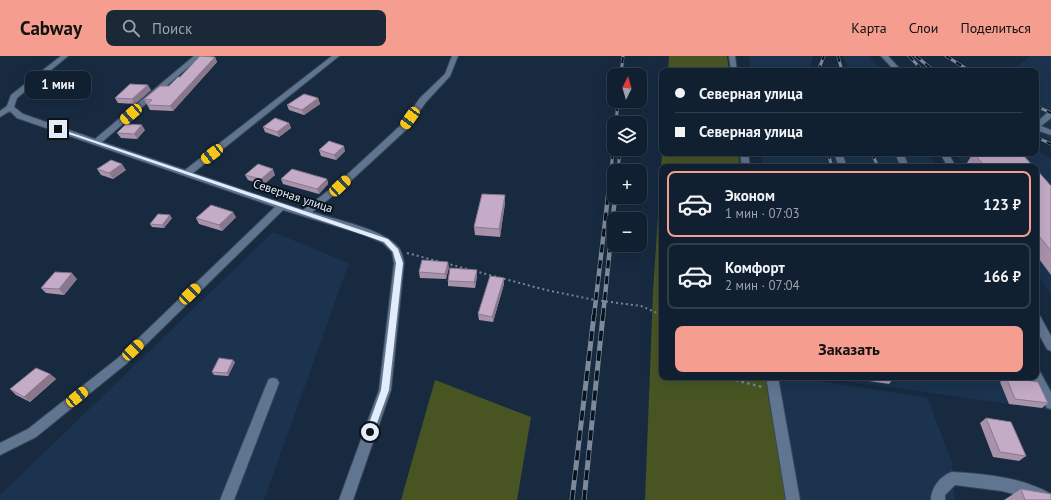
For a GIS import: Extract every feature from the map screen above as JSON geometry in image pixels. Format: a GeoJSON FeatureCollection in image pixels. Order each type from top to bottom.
{"type":"FeatureCollection","features":[{"type":"Feature","properties":{"kind":"street"},"geometry":{"type":"LineString","coordinates":[[0,115],[10,107],[14,97],[64,56]]}},
{"type":"Feature","properties":{"kind":"street"},"geometry":{"type":"LineString","coordinates":[[97,142],[198,56]]}},
{"type":"Feature","properties":{"kind":"street"},"geometry":{"type":"LineString","coordinates":[[187,173],[336,56]]}},
{"type":"Feature","properties":{"kind":"street"},"geometry":{"type":"LineString","coordinates":[[306,212],[340,186],[404,127],[424,100],[448,75],[455,56]]}},
{"type":"Feature","properties":{"kind":"street"},"geometry":{"type":"LineString","coordinates":[[732,56],[734,68]]}},
{"type":"Feature","properties":{"kind":"street"},"geometry":{"type":"LineString","coordinates":[[884,56],[896,68]]}},
{"type":"Feature","properties":{"kind":"street","name":"Северная улица"},"geometry":{"type":"LineString","coordinates":[[10,107],[20,116],[281,206],[306,212],[386,240],[396,251]]}},
{"type":"Feature","properties":{"kind":"street"},"geometry":{"type":"LineString","coordinates":[[1039,124],[1051,114]]}},
{"type":"Feature","properties":{"kind":"street"},"geometry":{"type":"LineString","coordinates":[[1039,128],[1051,133]]}},
{"type":"Feature","properties":{"kind":"street"},"geometry":{"type":"LineString","coordinates":[[0,449],[32,433],[122,361],[281,206]]}},
{"type":"Feature","properties":{"kind":"street"},"geometry":{"type":"LineString","coordinates":[[346,500],[385,390],[399,263],[396,251]]}},
{"type":"Feature","properties":{"kind":"street"},"geometry":{"type":"LineString","coordinates":[[1039,324],[1051,346]]}},
{"type":"Feature","properties":{"kind":"street"},"geometry":{"type":"LineString","coordinates":[[772,380],[792,500]]}},
{"type":"Feature","properties":{"kind":"street"},"geometry":{"type":"LineString","coordinates":[[1039,380],[1051,404]]}},
{"type":"Feature","properties":{"kind":"street"},"geometry":{"type":"LineString","coordinates":[[227,500],[273,383]]}},
{"type":"Feature","properties":{"kind":"street"},"geometry":{"type":"LineString","coordinates":[[938,500],[938,492],[952,478],[986,481],[1041,494],[1049,500]]}},
{"type":"Feature","properties":{"kind":"path"},"geometry":{"type":"LineString","coordinates":[[396,251],[418,255],[546,290],[641,306],[659,314]]}},
{"type":"Feature","properties":{"kind":"path"},"geometry":{"type":"LineString","coordinates":[[736,380],[774,390]]}},
{"type":"Feature","properties":{"kind":"shaded area"},"geometry":{"type":"Polygon","coordinates":[[[749,56],[813,56],[811,68],[751,68],[749,56]]]}},
{"type":"Feature","properties":{"kind":"shaded area"},"geometry":{"type":"Polygon","coordinates":[[[843,56],[870,56],[879,68],[848,68],[843,56]]]}},
{"type":"Feature","properties":{"kind":"shaded area"},"geometry":{"type":"Polygon","coordinates":[[[1030,56],[1051,56],[1051,141],[1039,135],[1039,68],[1016,68],[1030,56]]]}},
{"type":"Feature","properties":{"kind":"shaded area"},"geometry":{"type":"Polygon","coordinates":[[[1039,152],[1051,159],[1051,294],[1039,276],[1039,164],[962,164],[958,156],[1039,156],[1039,152]]]}},
{"type":"Feature","properties":{"kind":"shaded area"},"geometry":{"type":"Polygon","coordinates":[[[761,156],[932,156],[936,164],[762,164],[761,156]]]}},
{"type":"Feature","properties":{"kind":"shaded area"},"geometry":{"type":"Polygon","coordinates":[[[273,232],[349,263],[264,500],[0,500],[0,495],[273,232]]]}},
{"type":"Feature","properties":{"kind":"shaded area"},"geometry":{"type":"Polygon","coordinates":[[[1039,366],[1051,389],[1051,410],[840,380],[1039,380],[1039,366]]]}},
{"type":"Feature","properties":{"kind":"shaded area"},"geometry":{"type":"Polygon","coordinates":[[[770,380],[823,380],[824,382],[927,397],[952,462],[955,500],[789,500],[770,380]]]}},
{"type":"Feature","properties":{"kind":"green space"},"geometry":{"type":"Polygon","coordinates":[[[669,56],[727,56],[729,68],[668,68],[669,56]]]}},
{"type":"Feature","properties":{"kind":"green space"},"geometry":{"type":"Polygon","coordinates":[[[662,156],[738,156],[740,164],[661,164],[662,156]]]}},
{"type":"Feature","properties":{"kind":"green space"},"geometry":{"type":"Polygon","coordinates":[[[659,199],[659,380],[766,380],[786,500],[645,500],[653,292],[659,199]]]}},
{"type":"Feature","properties":{"kind":"green space"},"geometry":{"type":"Polygon","coordinates":[[[435,380],[531,417],[517,500],[401,500],[435,380]]]}},
{"type":"Feature","properties":{"kind":"building"},"geometry":{"type":"Polygon","coordinates":[[[200,56],[215,57],[170,106],[147,105],[152,100],[144,99],[160,86],[169,86],[200,56]]]}},
{"type":"Feature","properties":{"kind":"building"},"geometry":{"type":"Polygon","coordinates":[[[130,84],[148,85],[132,99],[115,98],[130,84]]]}},
{"type":"Feature","properties":{"kind":"building"},"geometry":{"type":"Polygon","coordinates":[[[304,94],[318,98],[302,110],[287,105],[304,94]]]}},
{"type":"Feature","properties":{"kind":"building"},"geometry":{"type":"Polygon","coordinates":[[[275,118],[289,123],[277,132],[263,127],[275,118]]]}},
{"type":"Feature","properties":{"kind":"building"},"geometry":{"type":"Polygon","coordinates":[[[126,124],[142,125],[134,134],[117,133],[126,124]]]}},
{"type":"Feature","properties":{"kind":"building"},"geometry":{"type":"Polygon","coordinates":[[[329,141],[344,146],[334,155],[319,150],[329,141]]]}},
{"type":"Feature","properties":{"kind":"building"},"geometry":{"type":"Polygon","coordinates":[[[976,156],[1024,156],[1031,164],[983,164],[976,156]]]}},
{"type":"Feature","properties":{"kind":"building"},"geometry":{"type":"Polygon","coordinates":[[[111,160],[122,164],[109,173],[97,169],[111,160]]]}},
{"type":"Feature","properties":{"kind":"building"},"geometry":{"type":"Polygon","coordinates":[[[258,164],[273,169],[261,179],[245,175],[258,164]]]}},
{"type":"Feature","properties":{"kind":"building"},"geometry":{"type":"Polygon","coordinates":[[[292,169],[327,179],[317,189],[281,179],[292,169]]]}},
{"type":"Feature","properties":{"kind":"building"},"geometry":{"type":"Polygon","coordinates":[[[1039,172],[1051,186],[1051,251],[1039,236],[1039,172]]]}},
{"type":"Feature","properties":{"kind":"building"},"geometry":{"type":"Polygon","coordinates":[[[482,194],[505,195],[499,229],[474,227],[482,194]]]}},
{"type":"Feature","properties":{"kind":"building"},"geometry":{"type":"Polygon","coordinates":[[[211,205],[233,212],[219,225],[196,218],[211,205]]]}},
{"type":"Feature","properties":{"kind":"building"},"geometry":{"type":"Polygon","coordinates":[[[158,214],[170,215],[162,225],[150,224],[158,214]]]}},
{"type":"Feature","properties":{"kind":"building"},"geometry":{"type":"Polygon","coordinates":[[[422,260],[448,262],[445,274],[419,272],[422,260]]]}},
{"type":"Feature","properties":{"kind":"building"},"geometry":{"type":"Polygon","coordinates":[[[450,268],[477,270],[474,282],[448,281],[450,268]]]}},
{"type":"Feature","properties":{"kind":"building"},"geometry":{"type":"Polygon","coordinates":[[[55,272],[72,273],[59,289],[41,288],[55,272]]]}},
{"type":"Feature","properties":{"kind":"building"},"geometry":{"type":"Polygon","coordinates":[[[490,276],[504,278],[492,317],[478,314],[490,276]]]}},
{"type":"Feature","properties":{"kind":"building"},"geometry":{"type":"Polygon","coordinates":[[[219,358],[233,360],[227,373],[212,372],[219,358]]]}},
{"type":"Feature","properties":{"kind":"building"},"geometry":{"type":"Polygon","coordinates":[[[36,368],[50,374],[24,397],[10,389],[36,368]]]}},
{"type":"Feature","properties":{"kind":"building"},"geometry":{"type":"Polygon","coordinates":[[[1007,380],[1038,382],[1048,403],[1015,399],[1007,380]]]}},
{"type":"Feature","properties":{"kind":"building"},"geometry":{"type":"Polygon","coordinates":[[[986,418],[1011,422],[1026,456],[1000,452],[986,418]]]}},
{"type":"Feature","properties":{"kind":"building"},"geometry":{"type":"Polygon","coordinates":[[[1021,489],[1051,494],[1051,500],[1025,500],[1021,489]]]}},
{"type":"Feature","properties":{"kind":"railway"},"geometry":{"type":"LineString","coordinates":[[622,68],[623,56]]}},
{"type":"Feature","properties":{"kind":"railway"},"geometry":{"type":"LineString","coordinates":[[819,68],[824,56]]}},
{"type":"Feature","properties":{"kind":"railway"},"geometry":{"type":"LineString","coordinates":[[838,56],[841,68]]}},
{"type":"Feature","properties":{"kind":"railway"},"geometry":{"type":"LineString","coordinates":[[909,56],[920,68]]}},
{"type":"Feature","properties":{"kind":"railway"},"geometry":{"type":"LineString","coordinates":[[916,56],[930,68]]}},
{"type":"Feature","properties":{"kind":"railway"},"geometry":{"type":"LineString","coordinates":[[946,56],[965,68]]}},
{"type":"Feature","properties":{"kind":"railway"},"geometry":{"type":"LineString","coordinates":[[1039,107],[1051,113]]}},
{"type":"Feature","properties":{"kind":"railway"},"geometry":{"type":"LineString","coordinates":[[617,108],[617,116]]}},
{"type":"Feature","properties":{"kind":"railway"},"geometry":{"type":"LineString","coordinates":[[1039,138],[1051,144]]}},
{"type":"Feature","properties":{"kind":"railway"},"geometry":{"type":"LineString","coordinates":[[612,156],[612,164]]}},
{"type":"Feature","properties":{"kind":"railway"},"geometry":{"type":"LineString","coordinates":[[619,156],[619,164]]}},
{"type":"Feature","properties":{"kind":"railway"},"geometry":{"type":"LineString","coordinates":[[829,156],[831,164]]}},
{"type":"Feature","properties":{"kind":"railway"},"geometry":{"type":"LineString","coordinates":[[873,156],[877,164]]}},
{"type":"Feature","properties":{"kind":"railway"},"geometry":{"type":"LineString","coordinates":[[594,316],[607,204]]}},
{"type":"Feature","properties":{"kind":"railway"},"geometry":{"type":"LineString","coordinates":[[603,316],[614,204]]}},
{"type":"Feature","properties":{"kind":"railway"},"geometry":{"type":"LineString","coordinates":[[572,500],[594,315]]}},
{"type":"Feature","properties":{"kind":"railway"},"geometry":{"type":"LineString","coordinates":[[584,500],[603,315]]}},
{"type":"Feature","properties":{"kind":"route"},"geometry":{"type":"LineString","coordinates":[[58,129],[281,206],[306,212],[386,240],[396,251],[399,263],[385,390],[370,432]]}}]}
